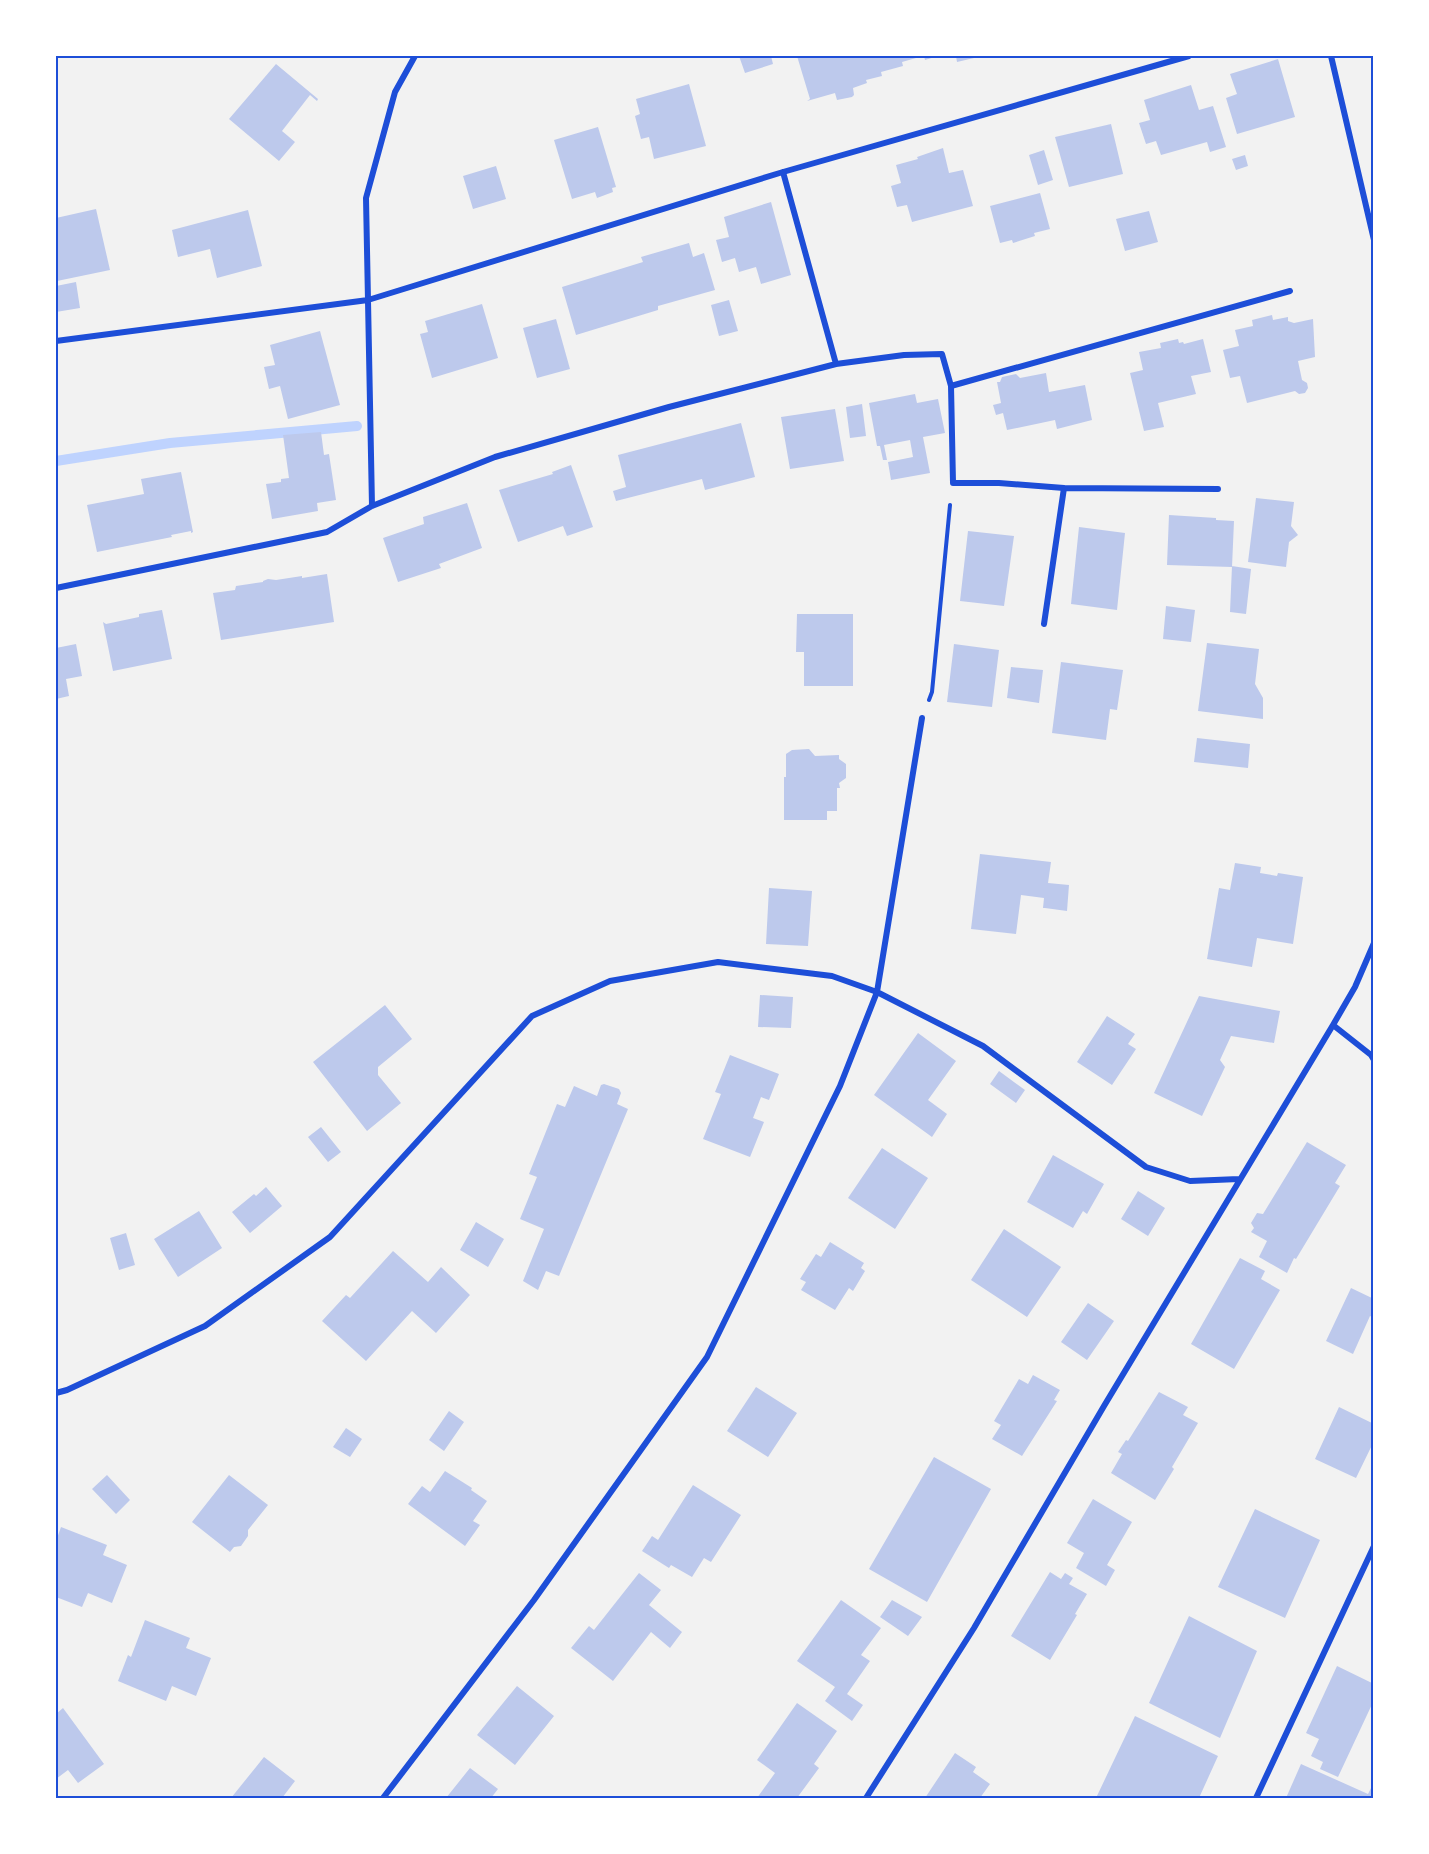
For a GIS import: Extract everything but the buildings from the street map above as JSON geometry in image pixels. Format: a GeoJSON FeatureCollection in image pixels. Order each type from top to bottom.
{"type":"FeatureCollection","features":[{"type":"Feature","properties":{"kind":"street"},"geometry":{"type":"LineString","coordinates":[[372,506],[366,198],[395,92],[415,56]]}},
{"type":"Feature","properties":{"kind":"street"},"geometry":{"type":"LineString","coordinates":[[56,341],[368,300],[783,172],[1189,56]]}},
{"type":"Feature","properties":{"kind":"street"},"geometry":{"type":"LineString","coordinates":[[1331,56],[1374,240]]}},
{"type":"Feature","properties":{"kind":"street"},"geometry":{"type":"LineString","coordinates":[[783,172],[836,364]]}},
{"type":"Feature","properties":{"kind":"street"},"geometry":{"type":"LineString","coordinates":[[951,386],[1290,291]]}},
{"type":"Feature","properties":{"kind":"street"},"geometry":{"type":"LineString","coordinates":[[56,588],[327,532],[372,506],[495,457],[669,407],[836,364],[904,355],[942,354],[951,386],[952,483],[999,483],[1064,488],[1218,489]]}},
{"type":"Feature","properties":{"kind":"street"},"geometry":{"type":"LineString","coordinates":[[1044,624],[1064,488]]}},
{"type":"Feature","properties":{"kind":"street"},"geometry":{"type":"LineString","coordinates":[[383,1798],[534,1600],[707,1357],[840,1086],[877,992],[922,718]]}},
{"type":"Feature","properties":{"kind":"street"},"geometry":{"type":"LineString","coordinates":[[866,1798],[974,1628],[1355,987],[1374,943]]}},
{"type":"Feature","properties":{"kind":"street"},"geometry":{"type":"LineString","coordinates":[[56,1393],[205,1326],[330,1237],[532,1016],[610,981],[718,962],[832,976],[877,992],[983,1046],[1146,1167],[1190,1182],[1239,1179]]}},
{"type":"Feature","properties":{"kind":"street"},"geometry":{"type":"LineString","coordinates":[[1333,1024],[1374,1060]]}},
{"type":"Feature","properties":{"kind":"street"},"geometry":{"type":"LineString","coordinates":[[1256,1798],[1374,1546]]}},
{"type":"Feature","properties":{"kind":"path"},"geometry":{"type":"LineString","coordinates":[[922,718],[932,692],[952,483]]}},
{"type":"Feature","properties":{"kind":"waterway"},"geometry":{"type":"LineString","coordinates":[[56,461],[170,443],[357,426]]}}]}
